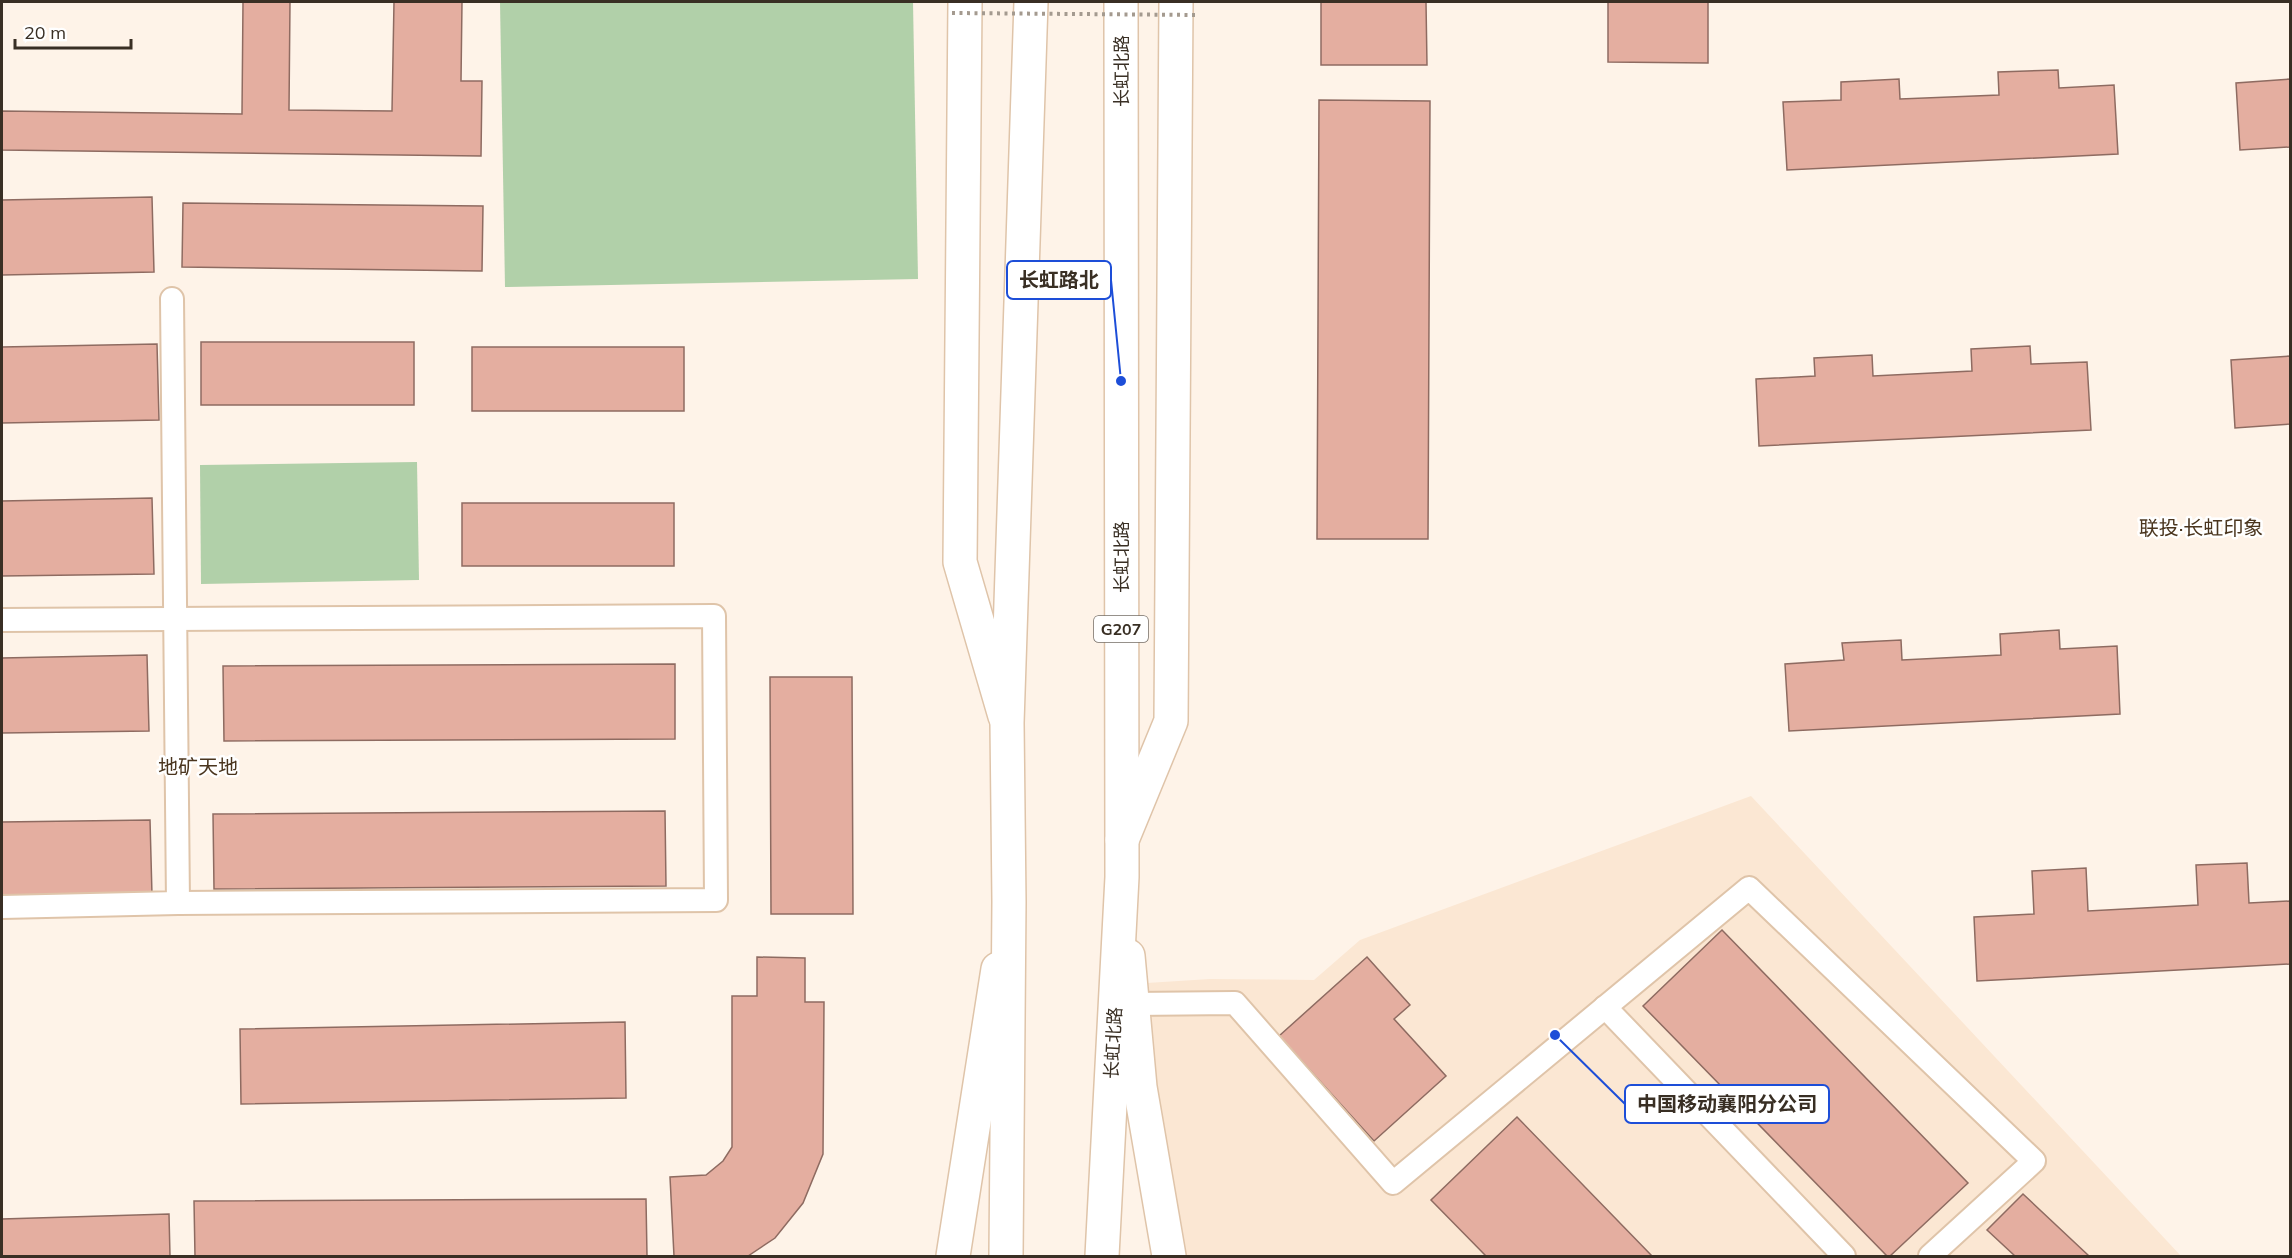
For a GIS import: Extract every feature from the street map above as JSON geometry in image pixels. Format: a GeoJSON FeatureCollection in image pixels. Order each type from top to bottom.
{"type":"FeatureCollection","features":[{"type":"Feature","properties":{"kind":"main road"},"geometry":{"type":"LineString","coordinates":[[1006,1257],[1009,902],[1007,723],[1031,2]]}},
{"type":"Feature","properties":{"kind":"main road","name":"长虹北路"},"geometry":{"type":"LineString","coordinates":[[1101,1257],[1122,877],[1121,2]]}},
{"type":"Feature","properties":{"kind":"main road"},"geometry":{"type":"LineString","coordinates":[[959,7],[960,562],[1007,723]]}},
{"type":"Feature","properties":{"kind":"main road"},"geometry":{"type":"LineString","coordinates":[[1122,840],[1171,721],[1187,8]]}},
{"type":"Feature","properties":{"kind":"main road"},"geometry":{"type":"LineString","coordinates":[[1122,877],[1140,1087],[1169,1257]]}},
{"type":"Feature","properties":{"kind":"main road"},"geometry":{"type":"LineString","coordinates":[[953,1257],[1009,902]]}},
{"type":"Feature","properties":{"kind":"lane"},"geometry":{"type":"LineString","coordinates":[[172,299],[178,903]]}},
{"type":"Feature","properties":{"kind":"lane"},"geometry":{"type":"LineString","coordinates":[[2,620],[714,616],[716,900],[178,903],[2,907]]}},
{"type":"Feature","properties":{"kind":"lane"},"geometry":{"type":"LineString","coordinates":[[1132,1004],[1235,1003],[1393,1183],[1749,888],[2034,1161],[1930,1257]]}},
{"type":"Feature","properties":{"kind":"lane"},"geometry":{"type":"LineString","coordinates":[[1605,1007],[1844,1257]]}},
{"type":"Feature","properties":{"kind":"path"},"geometry":{"type":"LineString","coordinates":[[959,7],[1187,8]]}},
{"type":"Feature","properties":{"kind":"shaded area"},"geometry":{"type":"Polygon","coordinates":[[[1751,796],[2181,1256],[1169,1256],[1131,984],[1210,979],[1314,980],[1360,940],[1751,796]]]}},
{"type":"Feature","properties":{"kind":"green space"},"geometry":{"type":"Polygon","coordinates":[[[500,2],[913,2],[918,279],[505,287],[500,2]]]}},
{"type":"Feature","properties":{"kind":"green space"},"geometry":{"type":"Polygon","coordinates":[[[417,462],[419,580],[201,584],[200,465],[417,462]]]}},
{"type":"Feature","properties":{"kind":"building"},"geometry":{"type":"Polygon","coordinates":[[[243,2],[290,2],[289,110],[392,111],[394,2],[462,2],[461,81],[482,81],[481,156],[2,150],[2,111],[242,114],[243,2]]]}},
{"type":"Feature","properties":{"kind":"building"},"geometry":{"type":"Polygon","coordinates":[[[1321,2],[1426,2],[1427,65],[1321,65],[1321,2]]]}},
{"type":"Feature","properties":{"kind":"building"},"geometry":{"type":"Polygon","coordinates":[[[1608,2],[1708,2],[1708,63],[1608,62],[1608,2]]]}},
{"type":"Feature","properties":{"kind":"building"},"geometry":{"type":"Polygon","coordinates":[[[2058,70],[2059,88],[2114,85],[2118,154],[1787,170],[1783,102],[1841,100],[1841,82],[1899,79],[1900,99],[1999,95],[1998,72],[2058,70]]]}},
{"type":"Feature","properties":{"kind":"building"},"geometry":{"type":"Polygon","coordinates":[[[2290,79],[2290,147],[2240,150],[2236,83],[2290,79]]]}},
{"type":"Feature","properties":{"kind":"building"},"geometry":{"type":"Polygon","coordinates":[[[1319,100],[1430,101],[1428,539],[1317,539],[1319,100]]]}},
{"type":"Feature","properties":{"kind":"building"},"geometry":{"type":"Polygon","coordinates":[[[152,197],[154,272],[2,275],[2,200],[152,197]]]}},
{"type":"Feature","properties":{"kind":"building"},"geometry":{"type":"Polygon","coordinates":[[[183,203],[483,206],[482,271],[182,267],[183,203]]]}},
{"type":"Feature","properties":{"kind":"building"},"geometry":{"type":"Polygon","coordinates":[[[201,342],[414,342],[414,405],[201,405],[201,342]]]}},
{"type":"Feature","properties":{"kind":"building"},"geometry":{"type":"Polygon","coordinates":[[[157,344],[159,420],[2,423],[2,347],[157,344]]]}},
{"type":"Feature","properties":{"kind":"building"},"geometry":{"type":"Polygon","coordinates":[[[2030,346],[2031,364],[2087,362],[2091,430],[1759,446],[1756,379],[1815,376],[1814,358],[1872,355],[1873,376],[1972,371],[1971,349],[2030,346]]]}},
{"type":"Feature","properties":{"kind":"building"},"geometry":{"type":"Polygon","coordinates":[[[472,347],[684,347],[684,411],[472,411],[472,347]]]}},
{"type":"Feature","properties":{"kind":"building"},"geometry":{"type":"Polygon","coordinates":[[[2290,356],[2290,424],[2235,428],[2231,360],[2290,356]]]}},
{"type":"Feature","properties":{"kind":"building"},"geometry":{"type":"Polygon","coordinates":[[[152,498],[154,574],[2,576],[2,501],[152,498]]]}},
{"type":"Feature","properties":{"kind":"building"},"geometry":{"type":"Polygon","coordinates":[[[462,503],[674,503],[674,566],[462,566],[462,503]]]}},
{"type":"Feature","properties":{"kind":"building"},"geometry":{"type":"Polygon","coordinates":[[[2059,630],[2060,649],[2117,646],[2120,714],[1789,731],[1785,664],[1844,660],[1842,643],[1901,640],[1902,660],[2001,655],[2000,634],[2059,630]]]}},
{"type":"Feature","properties":{"kind":"building"},"geometry":{"type":"Polygon","coordinates":[[[147,655],[149,731],[2,733],[2,658],[147,655]]]}},
{"type":"Feature","properties":{"kind":"building"},"geometry":{"type":"Polygon","coordinates":[[[675,664],[675,739],[224,741],[223,666],[675,664]]]}},
{"type":"Feature","properties":{"kind":"building"},"geometry":{"type":"Polygon","coordinates":[[[770,677],[852,677],[853,914],[771,914],[770,677]]]}},
{"type":"Feature","properties":{"kind":"building"},"geometry":{"type":"Polygon","coordinates":[[[665,811],[666,886],[214,889],[213,814],[665,811]]]}},
{"type":"Feature","properties":{"kind":"building"},"geometry":{"type":"Polygon","coordinates":[[[150,820],[152,895],[2,898],[2,822],[150,820]]]}},
{"type":"Feature","properties":{"kind":"building"},"geometry":{"type":"Polygon","coordinates":[[[2247,863],[2249,903],[2290,901],[2290,964],[1977,981],[1974,917],[2034,914],[2032,871],[2086,868],[2088,911],[2198,905],[2196,865],[2247,863]]]}},
{"type":"Feature","properties":{"kind":"building"},"geometry":{"type":"Polygon","coordinates":[[[1722,930],[1968,1183],[1890,1256],[1887,1256],[1643,1006],[1722,930]]]}},
{"type":"Feature","properties":{"kind":"building"},"geometry":{"type":"Polygon","coordinates":[[[757,957],[805,958],[805,1002],[824,1002],[823,1154],[803,1203],[775,1238],[748,1256],[674,1256],[670,1177],[706,1175],[723,1161],[732,1147],[732,996],[757,996],[757,957]]]}},
{"type":"Feature","properties":{"kind":"building"},"geometry":{"type":"Polygon","coordinates":[[[1367,957],[1410,1005],[1394,1019],[1446,1076],[1374,1141],[1279,1036],[1367,957]]]}},
{"type":"Feature","properties":{"kind":"building"},"geometry":{"type":"Polygon","coordinates":[[[625,1022],[626,1098],[241,1104],[240,1029],[625,1022]]]}},
{"type":"Feature","properties":{"kind":"building"},"geometry":{"type":"Polygon","coordinates":[[[1517,1117],[1652,1256],[1486,1256],[1431,1200],[1517,1117]]]}},
{"type":"Feature","properties":{"kind":"building"},"geometry":{"type":"Polygon","coordinates":[[[2023,1194],[2089,1256],[2015,1256],[1987,1230],[2023,1194]]]}},
{"type":"Feature","properties":{"kind":"building"},"geometry":{"type":"Polygon","coordinates":[[[646,1199],[647,1256],[195,1256],[194,1201],[646,1199]]]}},
{"type":"Feature","properties":{"kind":"building"},"geometry":{"type":"Polygon","coordinates":[[[169,1214],[170,1256],[2,1256],[2,1219],[169,1214]]]}},
{"type":"Feature","properties":{"kind":"place","name":"长虹路北"},"geometry":{"type":"Point","coordinates":[1121,381]}},
{"type":"Feature","properties":{"kind":"place","name":"中国移动襄阳分公司"},"geometry":{"type":"Point","coordinates":[1555,1035]}},
{"type":"Feature","properties":{"kind":"district","name":"联投·长虹印象"},"geometry":{"type":"Point","coordinates":[2201,527]}},
{"type":"Feature","properties":{"kind":"district","name":"地矿天地"},"geometry":{"type":"Point","coordinates":[198,766]}}]}
